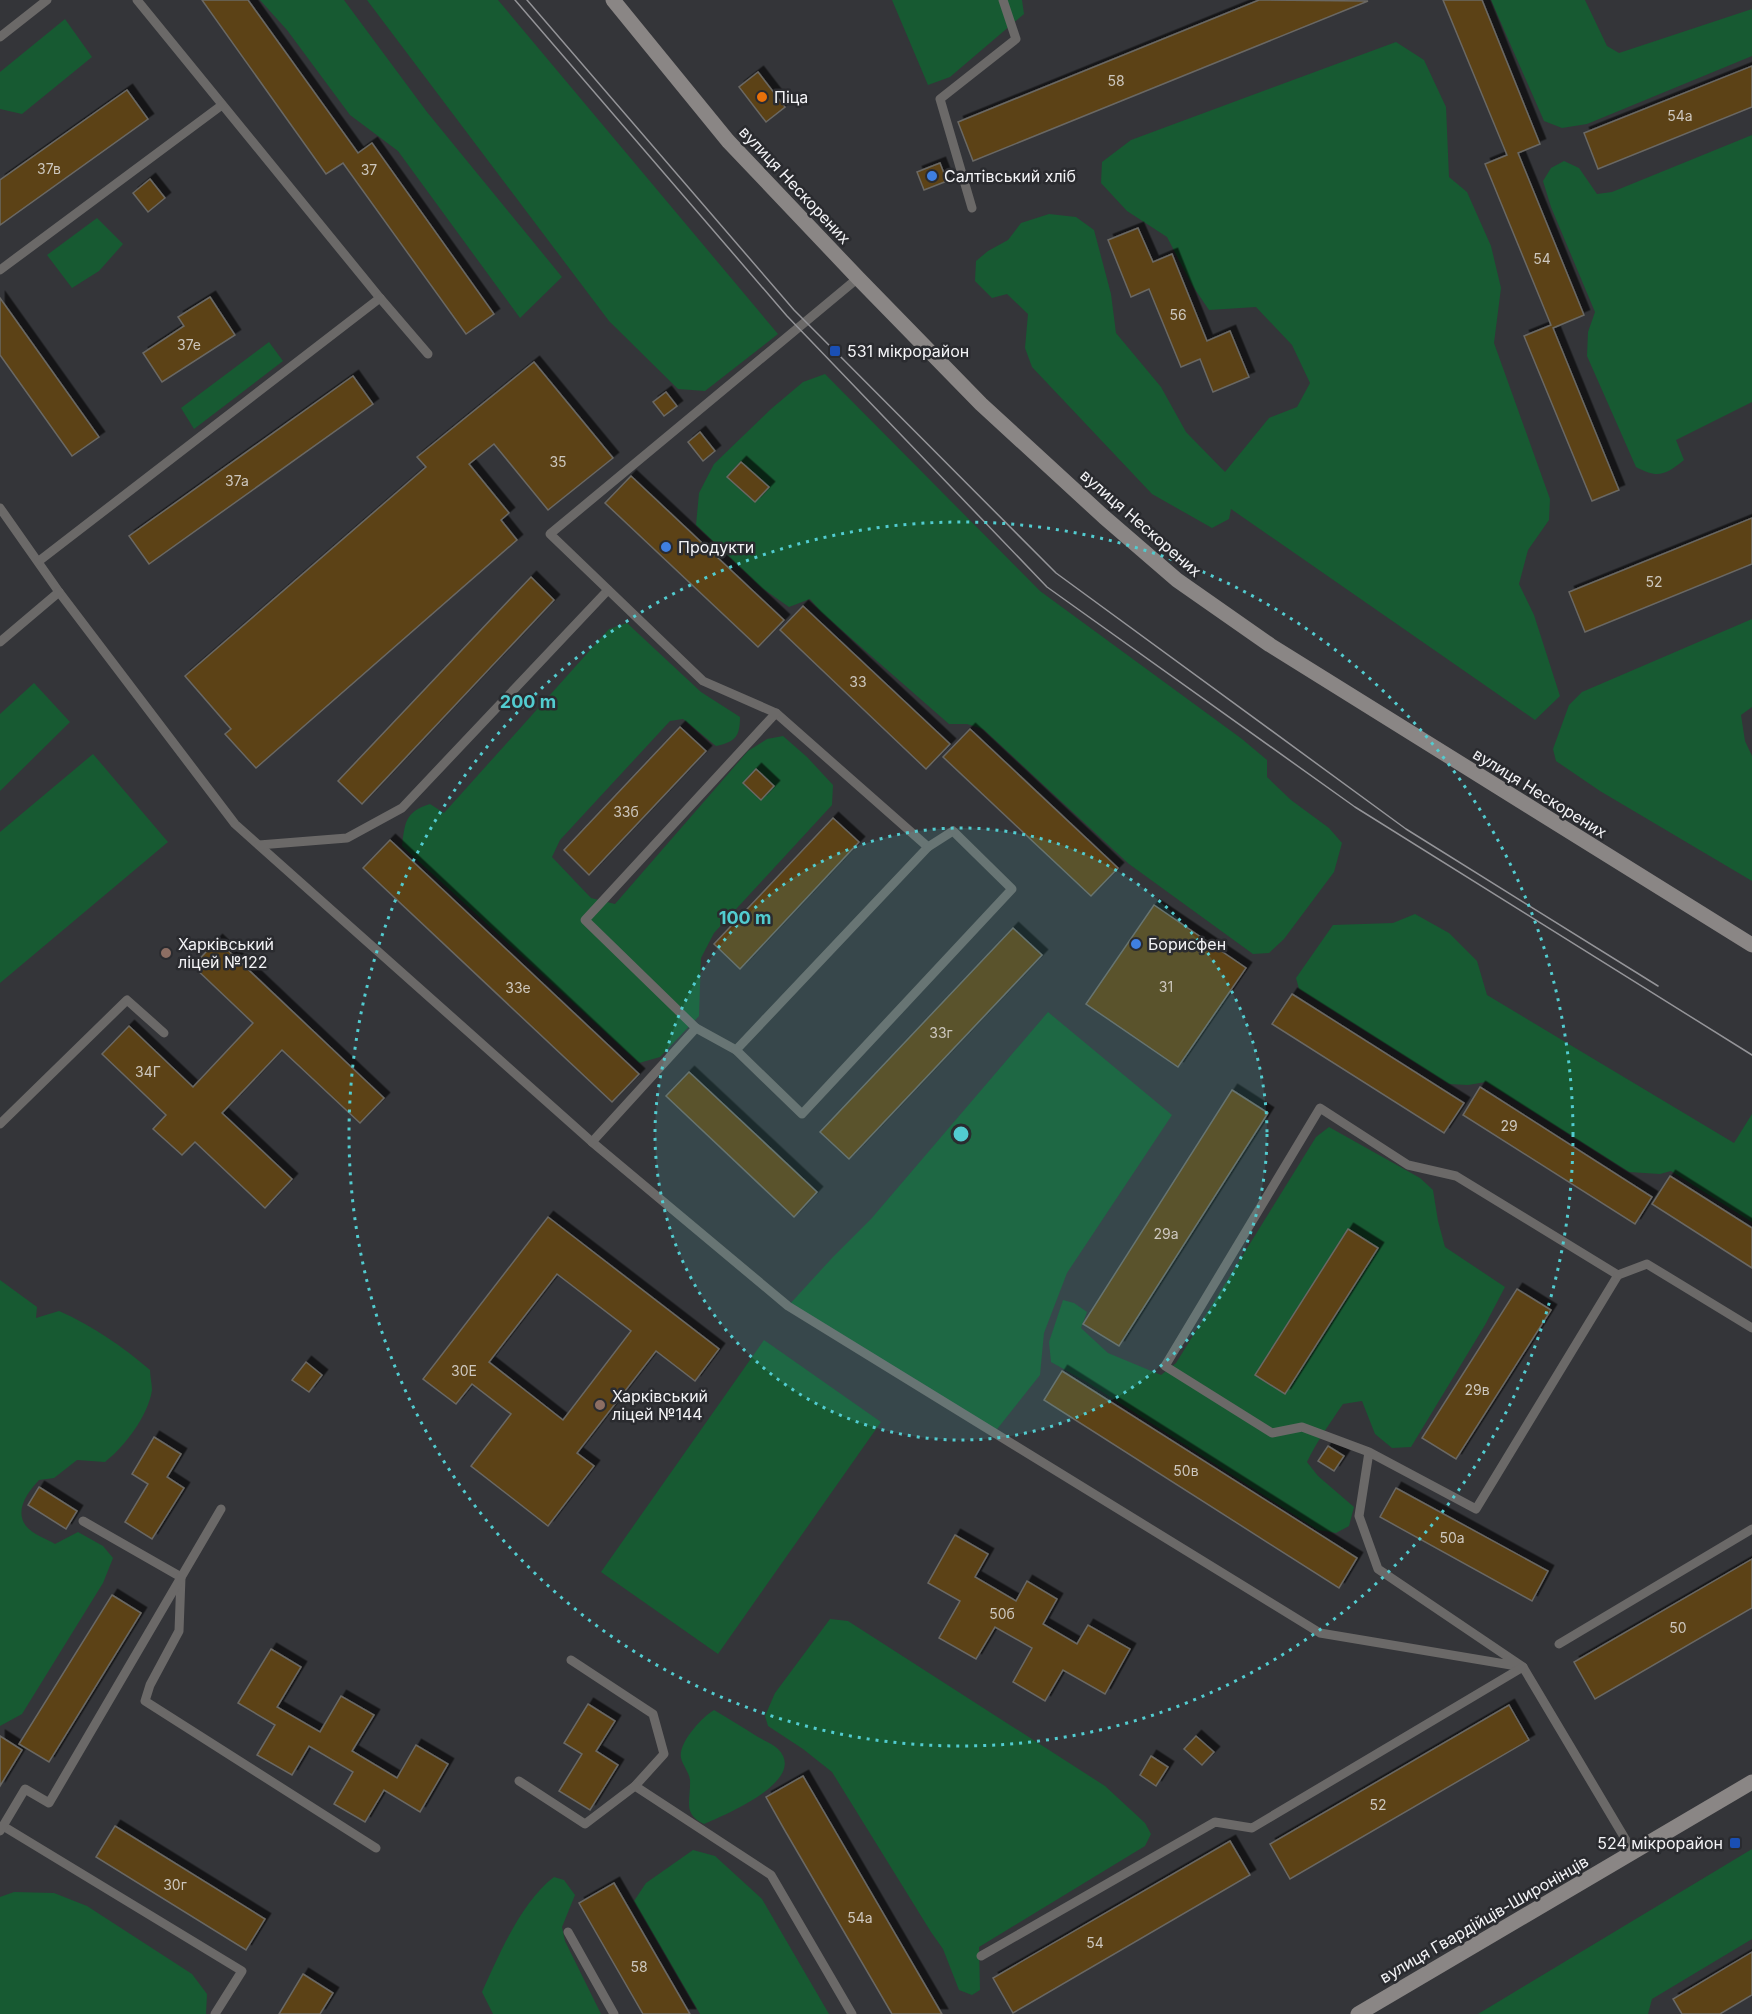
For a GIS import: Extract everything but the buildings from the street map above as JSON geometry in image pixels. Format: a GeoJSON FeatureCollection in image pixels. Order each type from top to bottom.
{"type":"FeatureCollection","features":[{"type":"Feature","properties":{"kind":"main road","name":"вулиця Нескорених"},"geometry":{"type":"LineString","coordinates":[[613,0],[728,141],[858,278],[981,404],[1104,517],[1177,580],[1270,645],[1752,945]]}},
{"type":"Feature","properties":{"kind":"main road","name":"вулиця Гвардійців-Широнінців"},"geometry":{"type":"LineString","coordinates":[[1358,2014],[1752,1782]]}},
{"type":"Feature","properties":{"kind":"lane"},"geometry":{"type":"LineString","coordinates":[[0,37],[47,0]]}},
{"type":"Feature","properties":{"kind":"lane"},"geometry":{"type":"LineString","coordinates":[[137,0],[428,354]]}},
{"type":"Feature","properties":{"kind":"lane"},"geometry":{"type":"LineString","coordinates":[[972,208],[940,99],[1016,39],[1003,0]]}},
{"type":"Feature","properties":{"kind":"lane"},"geometry":{"type":"LineString","coordinates":[[1,266],[222,105]]}},
{"type":"Feature","properties":{"kind":"lane"},"geometry":{"type":"LineString","coordinates":[[858,278],[550,534],[703,681],[776,713],[927,847]]}},
{"type":"Feature","properties":{"kind":"lane"},"geometry":{"type":"LineString","coordinates":[[39,561],[380,298]]}},
{"type":"Feature","properties":{"kind":"lane"},"geometry":{"type":"LineString","coordinates":[[0,508],[59,592],[235,824],[592,1142],[788,1306],[1320,1633],[1523,1667]]}},
{"type":"Feature","properties":{"kind":"lane"},"geometry":{"type":"LineString","coordinates":[[259,845],[347,838],[402,808],[608,590]]}},
{"type":"Feature","properties":{"kind":"lane"},"geometry":{"type":"LineString","coordinates":[[0,642],[59,592]]}},
{"type":"Feature","properties":{"kind":"lane"},"geometry":{"type":"LineString","coordinates":[[735,1050],[927,847],[953,831],[1012,889],[802,1114],[735,1050],[696,1028],[585,920],[776,713]]}},
{"type":"Feature","properties":{"kind":"lane"},"geometry":{"type":"LineString","coordinates":[[0,1124],[127,1000],[164,1033]]}},
{"type":"Feature","properties":{"kind":"lane"},"geometry":{"type":"LineString","coordinates":[[592,1142],[696,1028]]}},
{"type":"Feature","properties":{"kind":"lane"},"geometry":{"type":"LineString","coordinates":[[1618,1275],[1456,1176],[1407,1165],[1320,1108],[1165,1366],[1272,1433],[1302,1427],[1370,1452],[1476,1509],[1618,1275],[1647,1264],[1752,1328]]}},
{"type":"Feature","properties":{"kind":"lane"},"geometry":{"type":"LineString","coordinates":[[1370,1452],[1359,1516],[1378,1569],[1523,1667],[1633,1852]]}},
{"type":"Feature","properties":{"kind":"lane"},"geometry":{"type":"LineString","coordinates":[[216,2014],[242,1971],[1,1828],[25,1789],[49,1803],[221,1509]]}},
{"type":"Feature","properties":{"kind":"lane"},"geometry":{"type":"LineString","coordinates":[[83,1521],[181,1577]]}},
{"type":"Feature","properties":{"kind":"lane"},"geometry":{"type":"LineString","coordinates":[[1559,1644],[1752,1529]]}},
{"type":"Feature","properties":{"kind":"lane"},"geometry":{"type":"LineString","coordinates":[[181,1577],[179,1631],[150,1685],[145,1701],[376,1848]]}},
{"type":"Feature","properties":{"kind":"lane"},"geometry":{"type":"LineString","coordinates":[[519,1781],[585,1824],[634,1786],[664,1754],[653,1714],[571,1660]]}},
{"type":"Feature","properties":{"kind":"lane"},"geometry":{"type":"LineString","coordinates":[[981,1956],[1215,1822],[1252,1828],[1523,1667]]}},
{"type":"Feature","properties":{"kind":"lane"},"geometry":{"type":"LineString","coordinates":[[634,1786],[771,1875],[852,2014]]}},
{"type":"Feature","properties":{"kind":"lane"},"geometry":{"type":"LineString","coordinates":[[568,1932],[614,2014]]}},
{"type":"Feature","properties":{"kind":"green space"},"geometry":{"type":"Polygon","coordinates":[[[260,0],[344,0],[427,112],[562,277],[520,318],[398,151],[350,115],[287,30],[260,0]]]}},
{"type":"Feature","properties":{"kind":"green space"},"geometry":{"type":"Polygon","coordinates":[[[367,0],[498,0],[778,334],[705,391],[678,389],[609,321],[367,0]]]}},
{"type":"Feature","properties":{"kind":"green space"},"geometry":{"type":"Polygon","coordinates":[[[892,0],[1022,0],[1024,14],[950,77],[928,85],[892,0]]]}},
{"type":"Feature","properties":{"kind":"green space"},"geometry":{"type":"Polygon","coordinates":[[[1491,0],[1585,0],[1607,46],[1619,53],[1752,9],[1752,56],[1587,124],[1562,128],[1544,121],[1491,0]]]}},
{"type":"Feature","properties":{"kind":"green space"},"geometry":{"type":"Polygon","coordinates":[[[65,19],[92,57],[22,114],[0,109],[0,72],[65,19]]]}},
{"type":"Feature","properties":{"kind":"green space"},"geometry":{"type":"Polygon","coordinates":[[[1396,42],[1424,60],[1446,107],[1449,177],[1467,192],[1491,246],[1501,288],[1494,343],[1550,499],[1549,520],[1528,550],[1519,584],[1534,615],[1560,696],[1535,720],[1231,509],[1229,519],[1212,528],[1152,494],[1032,367],[1025,348],[1028,314],[1007,294],[992,298],[975,281],[976,261],[1008,240],[1021,223],[1049,214],[1076,217],[1094,230],[1111,294],[1116,333],[1161,387],[1186,432],[1225,472],[1269,418],[1297,407],[1310,383],[1292,345],[1256,307],[1209,310],[1192,285],[1167,237],[1127,211],[1101,183],[1102,162],[1131,140],[1396,42]]]}},
{"type":"Feature","properties":{"kind":"green space"},"geometry":{"type":"Polygon","coordinates":[[[1752,135],[1752,402],[1676,440],[1684,460],[1661,474],[1650,473],[1636,467],[1587,356],[1588,332],[1595,312],[1551,207],[1543,181],[1551,168],[1564,161],[1579,168],[1597,194],[1612,192],[1752,135]]]}},
{"type":"Feature","properties":{"kind":"green space"},"geometry":{"type":"Polygon","coordinates":[[[97,218],[123,244],[99,271],[72,288],[47,255],[97,218]]]}},
{"type":"Feature","properties":{"kind":"green space"},"geometry":{"type":"Polygon","coordinates":[[[269,342],[283,361],[194,429],[181,408],[269,342]]]}},
{"type":"Feature","properties":{"kind":"green space"},"geometry":{"type":"Polygon","coordinates":[[[825,374],[1040,591],[1242,739],[1267,760],[1267,777],[1291,800],[1329,828],[1342,843],[1334,872],[1284,939],[1269,953],[1253,954],[1129,864],[983,729],[967,724],[949,724],[821,612],[810,599],[789,607],[762,588],[696,525],[699,493],[714,464],[771,409],[803,382],[825,374]]]}},
{"type":"Feature","properties":{"kind":"green space"},"geometry":{"type":"Polygon","coordinates":[[[1752,619],[1752,707],[1741,715],[1745,741],[1752,756],[1752,881],[1600,791],[1556,761],[1553,749],[1569,705],[1582,692],[1752,619]]]}},
{"type":"Feature","properties":{"kind":"green space"},"geometry":{"type":"Polygon","coordinates":[[[627,623],[701,692],[740,717],[740,724],[735,738],[728,743],[716,746],[683,719],[670,721],[560,840],[552,857],[591,898],[615,904],[748,751],[767,739],[783,736],[833,785],[832,805],[714,933],[701,958],[699,1016],[660,1057],[639,1063],[402,846],[406,824],[411,814],[430,804],[444,813],[609,629],[627,623]]]}},
{"type":"Feature","properties":{"kind":"green space"},"geometry":{"type":"Polygon","coordinates":[[[34,683],[70,722],[0,791],[0,714],[34,683]]]}},
{"type":"Feature","properties":{"kind":"green space"},"geometry":{"type":"Polygon","coordinates":[[[93,754],[168,842],[0,983],[0,832],[93,754]]]}},
{"type":"Feature","properties":{"kind":"green space"},"geometry":{"type":"Polygon","coordinates":[[[1415,914],[1449,933],[1477,961],[1487,995],[1734,1143],[1752,1114],[1752,1222],[1671,1171],[1660,1174],[1629,1172],[1486,1082],[1468,1085],[1449,1084],[1299,989],[1296,978],[1333,925],[1393,923],[1415,914]]]}},
{"type":"Feature","properties":{"kind":"green space"},"geometry":{"type":"Polygon","coordinates":[[[1048,1012],[1172,1115],[1067,1273],[1044,1333],[1040,1375],[994,1433],[788,1306],[871,1219],[1048,1012]]]}},
{"type":"Feature","properties":{"kind":"green space"},"geometry":{"type":"Polygon","coordinates":[[[1329,1127],[1420,1178],[1433,1190],[1445,1247],[1505,1287],[1485,1325],[1411,1447],[1392,1448],[1375,1434],[1362,1401],[1343,1404],[1338,1411],[1307,1462],[1318,1476],[1354,1507],[1349,1526],[1336,1533],[1318,1530],[1087,1382],[1051,1362],[1049,1342],[1063,1300],[1074,1303],[1087,1312],[1081,1328],[1108,1353],[1161,1375],[1176,1363],[1316,1137],[1329,1127]]]}},
{"type":"Feature","properties":{"kind":"green space"},"geometry":{"type":"Polygon","coordinates":[[[0,1280],[37,1307],[36,1318],[59,1311],[84,1323],[118,1345],[150,1370],[152,1390],[141,1420],[120,1448],[105,1462],[77,1460],[54,1478],[39,1480],[24,1501],[21,1514],[23,1520],[26,1526],[36,1534],[55,1544],[78,1532],[103,1546],[113,1558],[103,1583],[22,1714],[0,1726],[0,1280]]]}},
{"type":"Feature","properties":{"kind":"green space"},"geometry":{"type":"Polygon","coordinates":[[[764,1340],[881,1422],[718,1654],[601,1572],[764,1340]]]}},
{"type":"Feature","properties":{"kind":"green space"},"geometry":{"type":"Polygon","coordinates":[[[830,1619],[848,1621],[1105,1786],[1145,1823],[1151,1834],[1145,1846],[979,1947],[980,1990],[972,1995],[959,1990],[943,1949],[832,1772],[768,1726],[765,1716],[775,1693],[830,1619]]]}},
{"type":"Feature","properties":{"kind":"green space"},"geometry":{"type":"Polygon","coordinates":[[[714,1710],[774,1746],[785,1761],[782,1773],[774,1784],[760,1795],[704,1824],[697,1820],[690,1811],[690,1780],[681,1758],[681,1752],[692,1731],[703,1718],[714,1710]]]}},
{"type":"Feature","properties":{"kind":"green space"},"geometry":{"type":"Polygon","coordinates":[[[1752,1849],[1752,1939],[1652,1999],[1648,2014],[1478,2014],[1752,1849]]]}},
{"type":"Feature","properties":{"kind":"green space"},"geometry":{"type":"Polygon","coordinates":[[[693,1850],[715,1856],[762,1899],[829,2014],[700,2014],[634,1901],[646,1883],[693,1850]]]}},
{"type":"Feature","properties":{"kind":"green space"},"geometry":{"type":"Polygon","coordinates":[[[554,1877],[564,1880],[575,1895],[562,1927],[565,1941],[601,2014],[493,2014],[482,1992],[521,1915],[531,1900],[554,1877]]]}},
{"type":"Feature","properties":{"kind":"green space"},"geometry":{"type":"Polygon","coordinates":[[[14,1892],[54,1893],[87,1906],[192,1974],[207,1994],[206,2014],[0,2014],[0,1897],[14,1892]]]}},
{"type":"Feature","properties":{"kind":"tram line"},"geometry":{"type":"LineString","coordinates":[[515,0],[787,316],[1047,587],[1355,807],[1752,1055]]}},
{"type":"Feature","properties":{"kind":"tram line"},"geometry":{"type":"LineString","coordinates":[[527,0],[794,310],[1056,573],[1406,829],[1658,986]]}},
{"type":"Feature","properties":{"kind":"place","name":"Піца"},"geometry":{"type":"Point","coordinates":[762,97]}},
{"type":"Feature","properties":{"kind":"place","name":"Салтівський хліб"},"geometry":{"type":"Point","coordinates":[932,176]}},
{"type":"Feature","properties":{"kind":"place","name":"531 мікрорайон"},"geometry":{"type":"Point","coordinates":[835,351]}},
{"type":"Feature","properties":{"kind":"place","name":"Продукти"},"geometry":{"type":"Point","coordinates":[666,547]}},
{"type":"Feature","properties":{"kind":"place","name":"Борисфен"},"geometry":{"type":"Point","coordinates":[1136,944]}},
{"type":"Feature","properties":{"kind":"place","name":"Харківський ліцей №122"},"geometry":{"type":"Point","coordinates":[166,953]}},
{"type":"Feature","properties":{"kind":"place","name":"Харківський ліцей №144"},"geometry":{"type":"Point","coordinates":[600,1405]}},
{"type":"Feature","properties":{"kind":"place","name":"524 мікрорайон"},"geometry":{"type":"Point","coordinates":[1735,1843]}}]}
